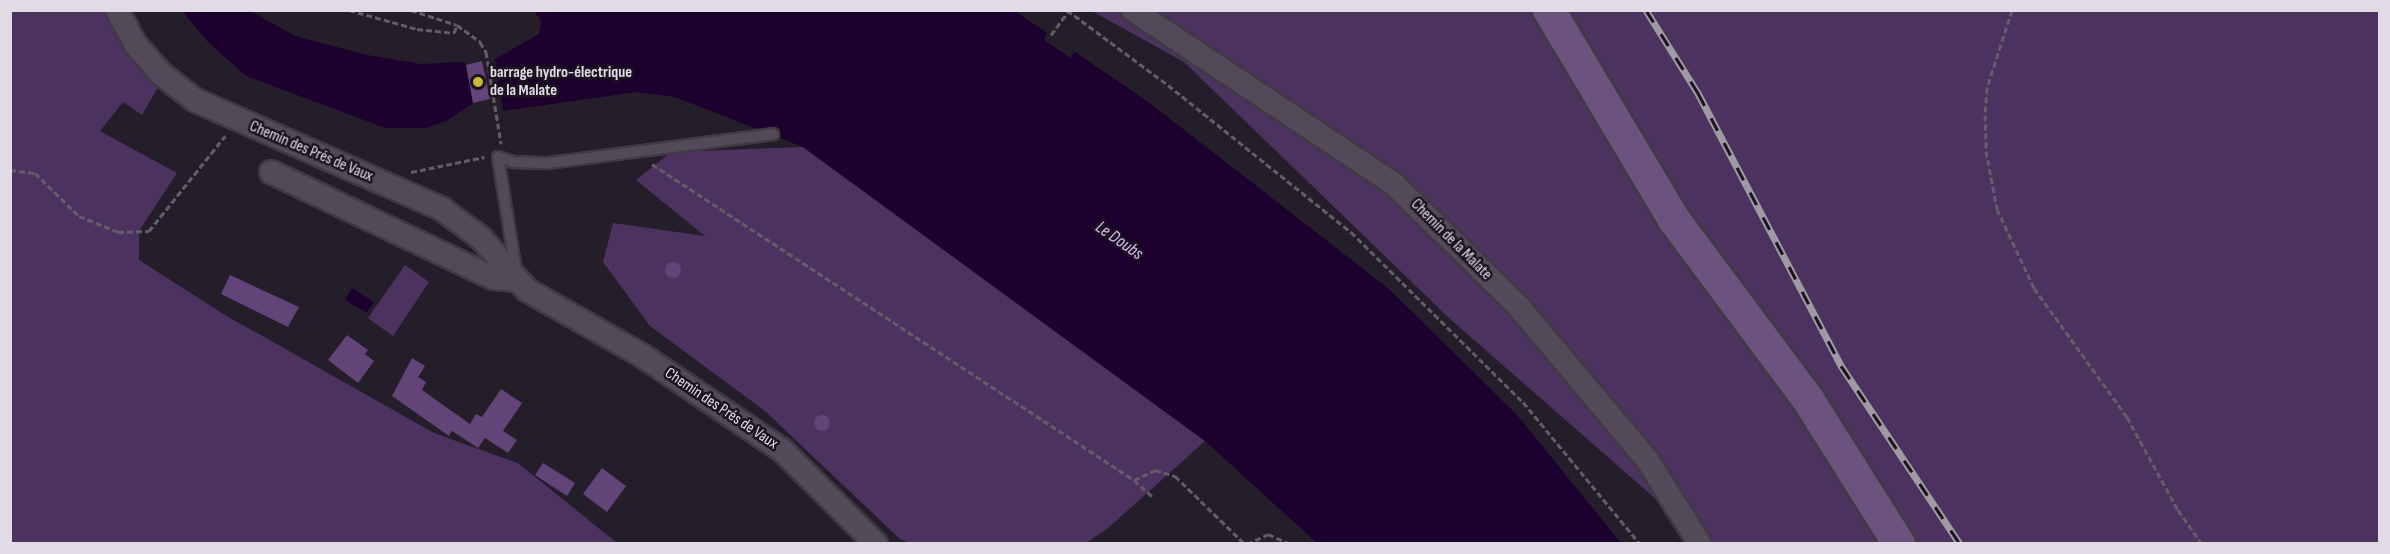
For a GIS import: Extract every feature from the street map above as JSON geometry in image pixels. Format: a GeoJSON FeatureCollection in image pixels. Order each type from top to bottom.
{"type":"FeatureCollection","features":[{"type":"Feature","properties":{"kind":"main road"},"geometry":{"type":"LineString","coordinates":[[1549,10],[1675,221],[1809,401],[1899,543]]}},
{"type":"Feature","properties":{"kind":"street","name":"Chemin des Prés de Vaux"},"geometry":{"type":"LineString","coordinates":[[117,10],[136,45],[160,73],[195,100],[237,121],[442,209],[481,238],[518,280],[571,318],[643,356],[782,450],[876,543]]}},
{"type":"Feature","properties":{"kind":"street","name":"Chemin de la Malate"},"geometry":{"type":"LineString","coordinates":[[1133,10],[1395,185],[1519,307],[1648,461],[1700,543]]}},
{"type":"Feature","properties":{"kind":"street","name":"Chemin des Prés de Vaux"},"geometry":{"type":"LineString","coordinates":[[270,172],[493,278],[518,280]]}},
{"type":"Feature","properties":{"kind":"lane"},"geometry":{"type":"LineString","coordinates":[[518,280],[498,157],[513,162],[548,163],[636,154],[772,134]]}},
{"type":"Feature","properties":{"kind":"path"},"geometry":{"type":"LineString","coordinates":[[349,10],[434,31],[454,33],[457,25]]}},
{"type":"Feature","properties":{"kind":"path"},"geometry":{"type":"LineString","coordinates":[[375,180],[482,157],[498,157],[501,142],[486,52],[480,42],[457,25],[411,10]]}},
{"type":"Feature","properties":{"kind":"path"},"geometry":{"type":"LineString","coordinates":[[2012,10],[1987,88],[1986,151],[1997,209],[2034,288],[2127,417],[2178,510],[2202,543]]}},
{"type":"Feature","properties":{"kind":"path"},"geometry":{"type":"LineString","coordinates":[[1051,35],[1067,11],[1351,232],[1523,402],[1640,543]]}},
{"type":"Feature","properties":{"kind":"path"},"geometry":{"type":"LineString","coordinates":[[10,170],[35,173],[79,216],[118,232],[149,231],[237,121]]}},
{"type":"Feature","properties":{"kind":"path"},"geometry":{"type":"LineString","coordinates":[[636,154],[746,222],[1134,480],[1152,496]]}},
{"type":"Feature","properties":{"kind":"path"},"geometry":{"type":"LineString","coordinates":[[1134,480],[1155,470],[1174,476],[1246,543],[1268,534],[1290,543]]}},
{"type":"Feature","properties":{"kind":"shaded area"},"geometry":{"type":"Polygon","coordinates":[[[10,11],[106,11],[129,55],[160,84],[142,115],[123,102],[100,131],[177,173],[139,231],[139,260],[225,315],[434,433],[518,463],[617,543],[11,543],[10,11]]]}},
{"type":"Feature","properties":{"kind":"shaded area"},"geometry":{"type":"Polygon","coordinates":[[[1092,11],[2379,11],[2379,543],[1706,543],[1450,319],[1184,62],[1092,11]]]}},
{"type":"Feature","properties":{"kind":"shaded area"},"geometry":{"type":"Polygon","coordinates":[[[803,147],[1205,441],[1107,529],[1086,543],[910,543],[900,539],[765,411],[650,326],[603,262],[613,223],[705,236],[636,180],[671,152],[803,147]]]}},
{"type":"Feature","properties":{"kind":"shaded area"},"geometry":{"type":"Polygon","coordinates":[[[405,265],[429,282],[393,336],[368,318],[405,265]]]}},
{"type":"Feature","properties":{"kind":"water"},"geometry":{"type":"Polygon","coordinates":[[[182,11],[251,11],[295,36],[367,55],[421,64],[465,62],[473,103],[448,120],[426,128],[385,128],[246,76],[208,42],[182,11]]]}},
{"type":"Feature","properties":{"kind":"water","name":"Le Doubs"},"geometry":{"type":"Polygon","coordinates":[[[534,11],[1015,11],[1147,101],[1389,289],[1517,415],[1621,543],[1317,543],[1205,441],[803,147],[675,97],[637,92],[503,111],[495,59],[539,34],[541,21],[534,11]]]}},
{"type":"Feature","properties":{"kind":"water"},"geometry":{"type":"Polygon","coordinates":[[[352,288],[374,302],[367,313],[345,300],[352,288]]]}},
{"type":"Feature","properties":{"kind":"pier"},"geometry":{"type":"Polygon","coordinates":[[[1047,33],[1075,51],[1070,58],[1044,40],[1047,33]]]}},
{"type":"Feature","properties":{"kind":"building","name":"barrage hydro-électrique de la Malate"},"geometry":{"type":"Polygon","coordinates":[[[482,61],[490,99],[473,103],[466,65],[482,61]]]}},
{"type":"Feature","properties":{"kind":"building"},"geometry":{"type":"Polygon","coordinates":[[[673,262],[681,270],[673,278],[665,270],[673,262]]]}},
{"type":"Feature","properties":{"kind":"building"},"geometry":{"type":"Polygon","coordinates":[[[230,275],[299,307],[288,327],[221,294],[230,275]]]}},
{"type":"Feature","properties":{"kind":"building"},"geometry":{"type":"Polygon","coordinates":[[[347,335],[368,350],[365,354],[374,361],[358,383],[328,360],[347,335]]]}},
{"type":"Feature","properties":{"kind":"building"},"geometry":{"type":"Polygon","coordinates":[[[412,358],[425,366],[418,377],[426,382],[422,390],[470,424],[476,414],[482,417],[501,389],[522,403],[503,431],[517,440],[508,453],[485,438],[478,448],[452,431],[449,436],[392,396],[412,358]]]}},
{"type":"Feature","properties":{"kind":"building"},"geometry":{"type":"Polygon","coordinates":[[[822,415],[830,423],[822,431],[814,423],[822,415]]]}},
{"type":"Feature","properties":{"kind":"building"},"geometry":{"type":"Polygon","coordinates":[[[543,463],[575,483],[567,496],[535,475],[543,463]]]}},
{"type":"Feature","properties":{"kind":"building"},"geometry":{"type":"Polygon","coordinates":[[[602,468],[626,486],[607,512],[583,494],[602,468]]]}},
{"type":"Feature","properties":{"kind":"railway"},"geometry":{"type":"LineString","coordinates":[[1646,10],[1698,93],[1842,367],[1960,544]]}},
{"type":"Feature","properties":{"kind":"place","name":"barrage hydro-électrique de la Malate"},"geometry":{"type":"Point","coordinates":[478,82]}}]}
